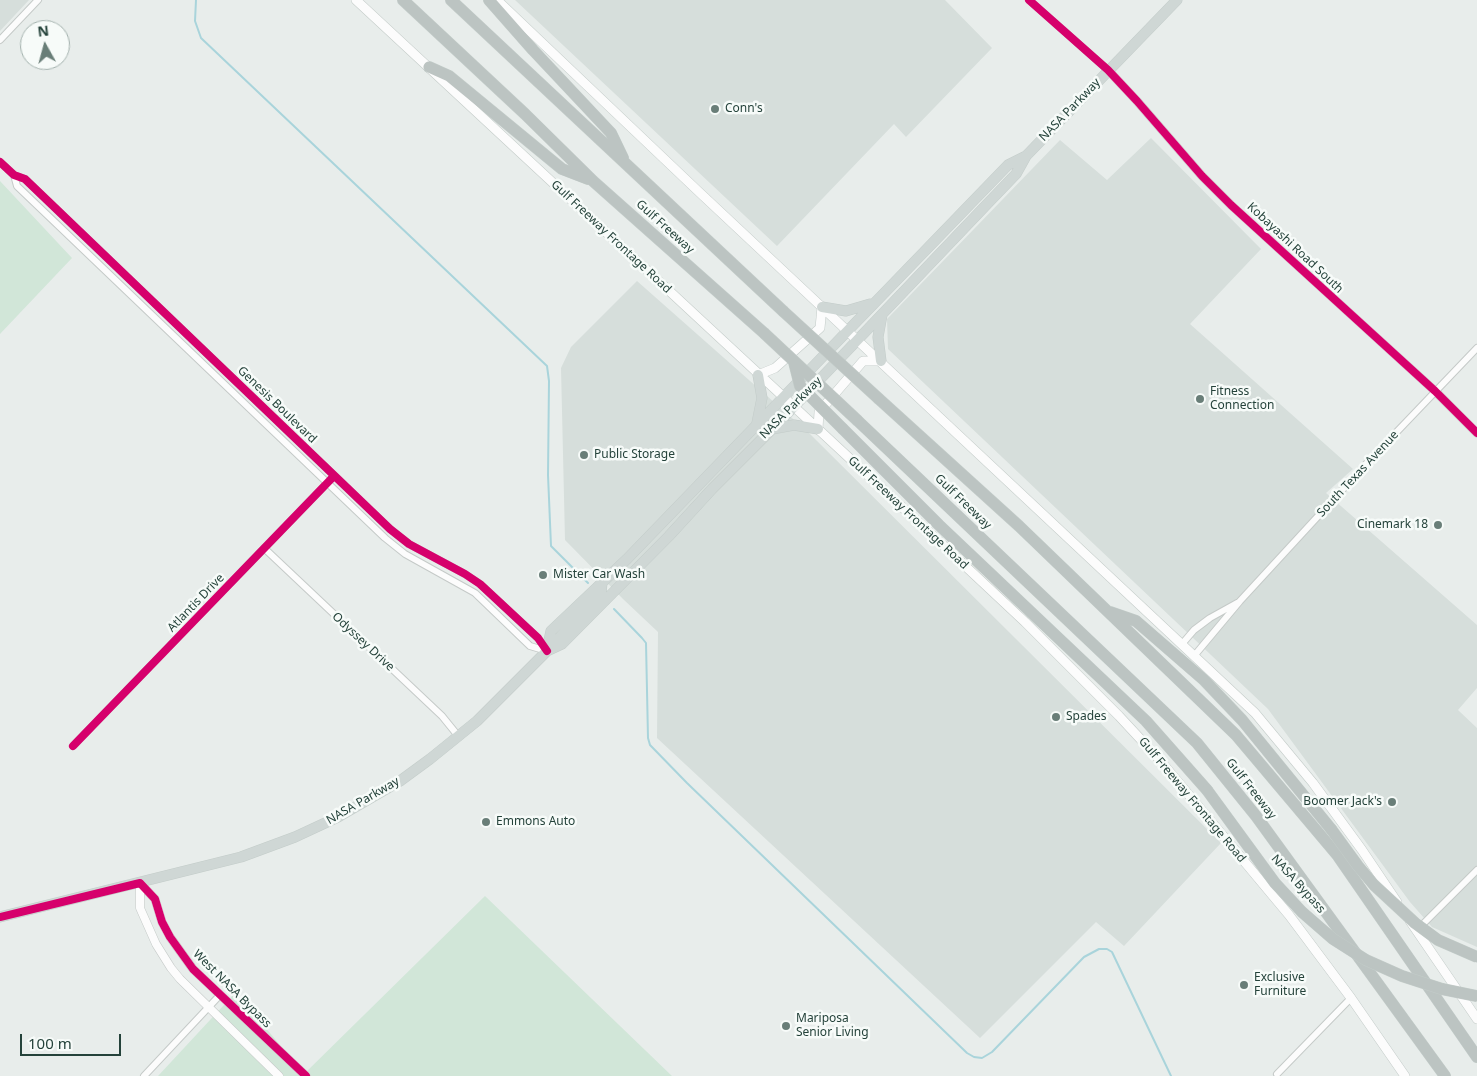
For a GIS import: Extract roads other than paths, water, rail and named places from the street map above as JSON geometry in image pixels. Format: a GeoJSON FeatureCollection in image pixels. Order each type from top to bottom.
{"type":"FeatureCollection","features":[{"type":"Feature","properties":{"kind":"highway","name":"Gulf Freeway"},"geometry":{"type":"LineString","coordinates":[[404,0],[593,181],[764,333],[858,421],[1197,743],[1256,816],[1445,1076]]}},
{"type":"Feature","properties":{"kind":"highway","name":"Gulf Freeway"},"geometry":{"type":"LineString","coordinates":[[450,0],[783,311],[1019,526],[1236,735],[1338,856],[1477,1056]]}},
{"type":"Feature","properties":{"kind":"highway"},"geometry":{"type":"LineString","coordinates":[[489,0],[533,50],[611,132],[625,164]]}},
{"type":"Feature","properties":{"kind":"highway"},"geometry":{"type":"LineString","coordinates":[[429,67],[449,76],[562,169],[593,181]]}},
{"type":"Feature","properties":{"kind":"highway","name":"NASA Bypass"},"geometry":{"type":"LineString","coordinates":[[794,362],[800,386],[946,532],[1146,721],[1207,790],[1275,883],[1302,912],[1333,938],[1366,960],[1402,976],[1442,989],[1477,996]]}},
{"type":"Feature","properties":{"kind":"highway"},"geometry":{"type":"LineString","coordinates":[[1105,610],[1136,621],[1204,680],[1242,720],[1374,885],[1415,924],[1438,940],[1477,957]]}},
{"type":"Feature","properties":{"kind":"main road","name":"Gulf Freeway Frontage Road"},"geometry":{"type":"LineString","coordinates":[[356,0],[1025,622],[1119,716],[1158,758],[1287,912],[1351,998],[1405,1076]]}},
{"type":"Feature","properties":{"kind":"main road"},"geometry":{"type":"LineString","coordinates":[[497,0],[1255,713],[1313,783],[1362,850],[1477,1019]]}},
{"type":"Feature","properties":{"kind":"main road","name":"NASA Parkway"},"geometry":{"type":"LineString","coordinates":[[0,917],[253,853],[316,828],[400,781],[459,737],[547,651],[562,644],[637,569],[1016,174],[1026,156],[1177,0]]}},
{"type":"Feature","properties":{"kind":"main road","name":"NASA Parkway"},"geometry":{"type":"LineString","coordinates":[[547,651],[551,631],[627,559],[1008,165],[1026,156]]}},
{"type":"Feature","properties":{"kind":"main road"},"geometry":{"type":"LineString","coordinates":[[822,307],[846,311],[873,303]]}},
{"type":"Feature","properties":{"kind":"main road"},"geometry":{"type":"LineString","coordinates":[[756,425],[762,398],[758,375],[775,368],[820,328],[822,307]]}},
{"type":"Feature","properties":{"kind":"main road"},"geometry":{"type":"LineString","coordinates":[[881,361],[878,337],[882,315]]}},
{"type":"Feature","properties":{"kind":"main road"},"geometry":{"type":"LineString","coordinates":[[771,430],[794,425],[818,428],[819,412],[863,361],[881,361]]}},
{"type":"Feature","properties":{"kind":"main road"},"geometry":{"type":"LineString","coordinates":[[627,559],[637,569]]}},
{"type":"Feature","properties":{"kind":"street"},"geometry":{"type":"LineString","coordinates":[[0,40],[38,0]]}},
{"type":"Feature","properties":{"kind":"street"},"geometry":{"type":"LineString","coordinates":[[1029,0],[1108,70]]}},
{"type":"Feature","properties":{"kind":"street","name":"Kobayashi Road South"},"geometry":{"type":"LineString","coordinates":[[1108,70],[1202,176],[1231,205],[1435,391],[1477,433]]}},
{"type":"Feature","properties":{"kind":"street","name":"Genesis Boulevard"},"geometry":{"type":"LineString","coordinates":[[0,162],[14,175],[25,179],[400,538],[480,584],[538,638],[547,651]]}},
{"type":"Feature","properties":{"kind":"street","name":"Genesis Boulevard"},"geometry":{"type":"LineString","coordinates":[[14,175],[17,186],[395,546],[475,593],[530,646],[547,651]]}},
{"type":"Feature","properties":{"kind":"street"},"geometry":{"type":"LineString","coordinates":[[168,330],[175,323]]}},
{"type":"Feature","properties":{"kind":"street","name":"South Texas Avenue"},"geometry":{"type":"LineString","coordinates":[[1194,656],[1240,601],[1477,348]]}},
{"type":"Feature","properties":{"kind":"street"},"geometry":{"type":"LineString","coordinates":[[247,406],[254,399]]}},
{"type":"Feature","properties":{"kind":"street","name":"Atlantis Drive"},"geometry":{"type":"LineString","coordinates":[[73,746],[334,476]]}},
{"type":"Feature","properties":{"kind":"street","name":"Odyssey Drive"},"geometry":{"type":"LineString","coordinates":[[264,548],[442,716],[459,737]]}},
{"type":"Feature","properties":{"kind":"street","name":"South Texas Avenue"},"geometry":{"type":"LineString","coordinates":[[1182,644],[1194,630],[1210,618],[1240,601]]}},
{"type":"Feature","properties":{"kind":"street"},"geometry":{"type":"LineString","coordinates":[[1416,931],[1477,870]]}},
{"type":"Feature","properties":{"kind":"street"},"geometry":{"type":"LineString","coordinates":[[140,882],[140,908],[156,944],[180,979],[280,1076]]}},
{"type":"Feature","properties":{"kind":"street","name":"West NASA Bypass"},"geometry":{"type":"LineString","coordinates":[[140,882],[155,899],[162,922],[193,969],[306,1076]]}},
{"type":"Feature","properties":{"kind":"street"},"geometry":{"type":"LineString","coordinates":[[144,1076],[220,995]]}},
{"type":"Feature","properties":{"kind":"street"},"geometry":{"type":"LineString","coordinates":[[1277,1074],[1351,998]]}},
{"type":"Feature","properties":{"kind":"waterway"},"geometry":{"type":"LineString","coordinates":[[196,0],[195,21],[201,38],[547,366],[549,381],[548,475],[551,546],[588,583]]}},
{"type":"Feature","properties":{"kind":"waterway"},"geometry":{"type":"LineString","coordinates":[[614,609],[646,643],[648,738],[650,745],[967,1053],[974,1057],[982,1058],[992,1052],[1084,957],[1099,949],[1107,949],[1112,952],[1171,1076]]}},
{"type":"Feature","properties":{"kind":"place","name":"Conn's"},"geometry":{"type":"Point","coordinates":[715,109]}},
{"type":"Feature","properties":{"kind":"place","name":"Fitness Connection"},"geometry":{"type":"Point","coordinates":[1200,399]}},
{"type":"Feature","properties":{"kind":"place","name":"Public Storage"},"geometry":{"type":"Point","coordinates":[584,455]}},
{"type":"Feature","properties":{"kind":"place","name":"Cinemark 18"},"geometry":{"type":"Point","coordinates":[1438,525]}},
{"type":"Feature","properties":{"kind":"place","name":"Mister Car Wash"},"geometry":{"type":"Point","coordinates":[543,575]}},
{"type":"Feature","properties":{"kind":"place","name":"Spades"},"geometry":{"type":"Point","coordinates":[1056,717]}},
{"type":"Feature","properties":{"kind":"place","name":"Boomer Jack's"},"geometry":{"type":"Point","coordinates":[1392,802]}},
{"type":"Feature","properties":{"kind":"place","name":"Emmons Auto"},"geometry":{"type":"Point","coordinates":[486,822]}},
{"type":"Feature","properties":{"kind":"place","name":"Exclusive Furniture"},"geometry":{"type":"Point","coordinates":[1244,985]}},
{"type":"Feature","properties":{"kind":"place","name":"Mariposa Senior Living"},"geometry":{"type":"Point","coordinates":[786,1026]}}]}
